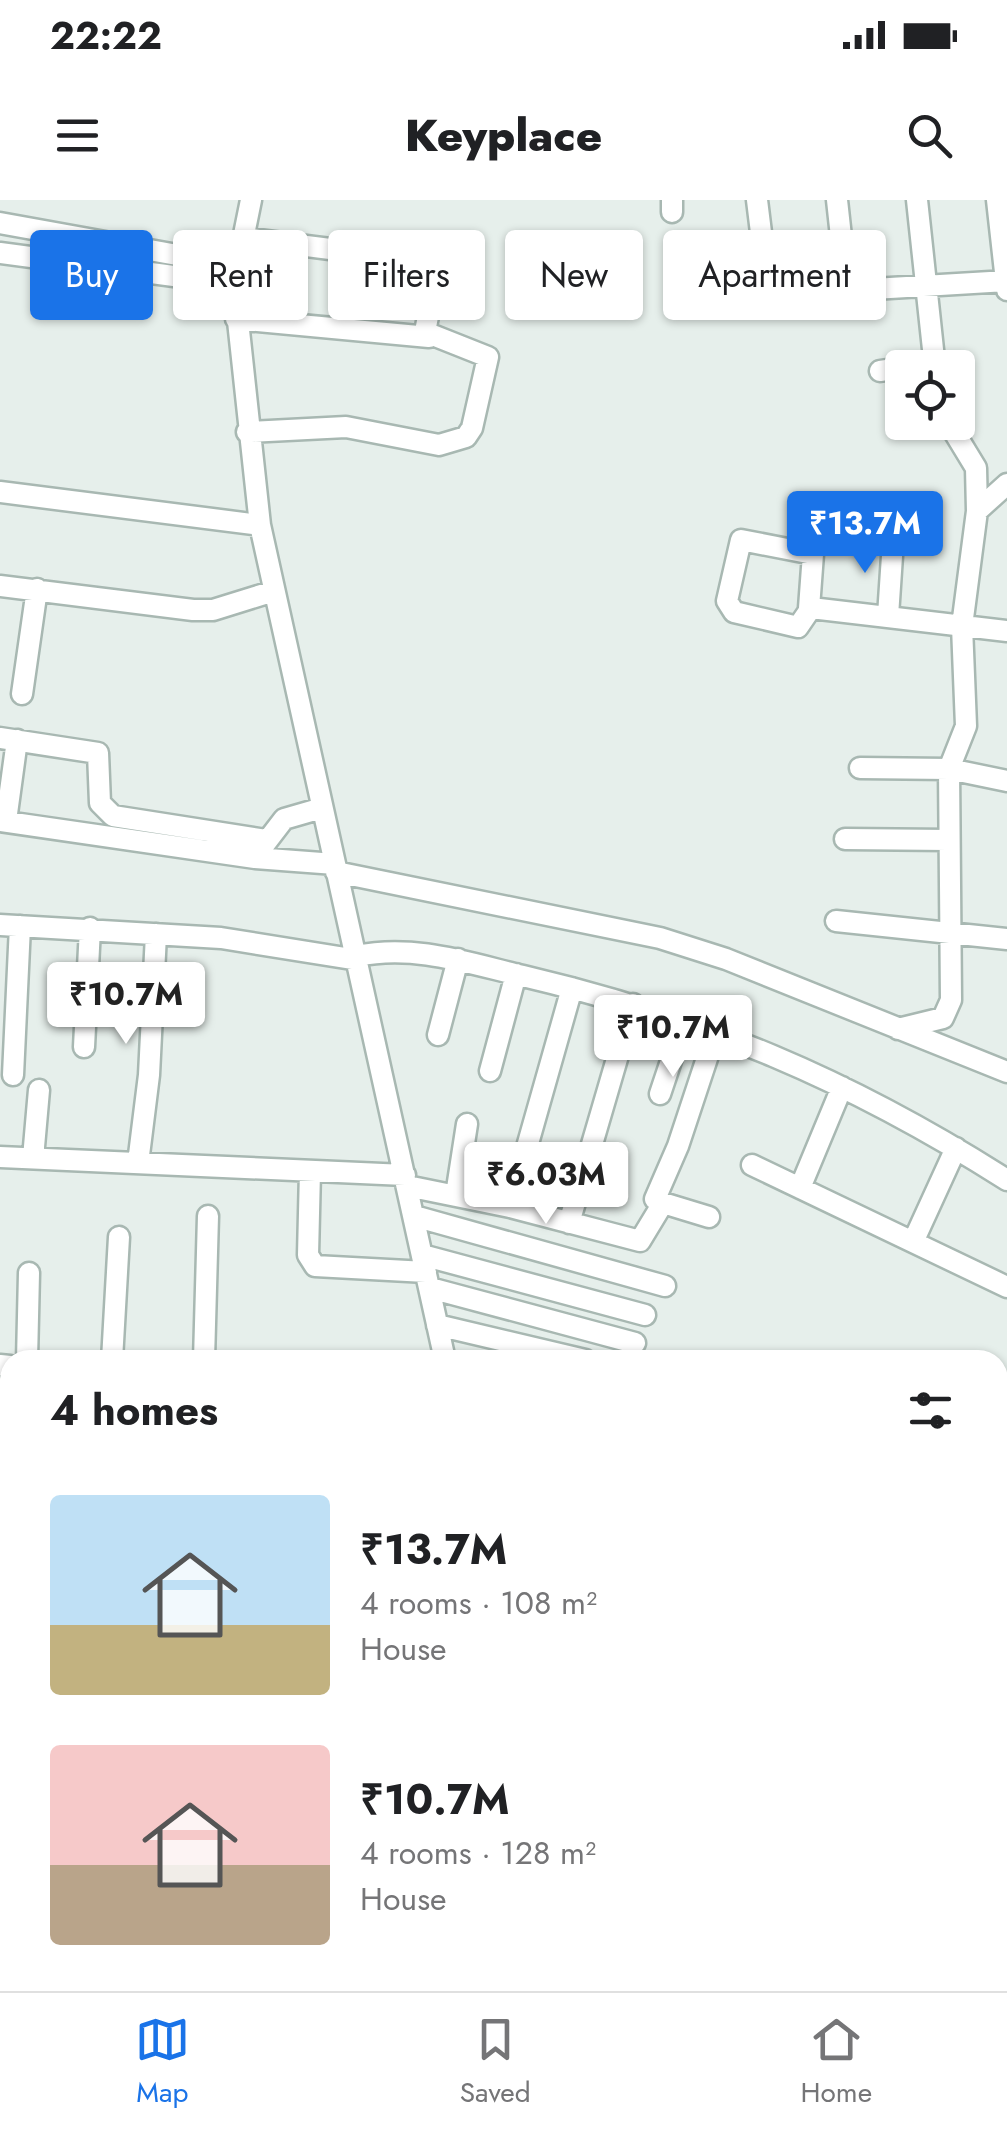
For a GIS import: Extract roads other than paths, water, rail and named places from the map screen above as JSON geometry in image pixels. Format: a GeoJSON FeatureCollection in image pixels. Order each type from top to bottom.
{"type":"FeatureCollection","features":[{"type":"Feature","properties":{"kind":"street"},"geometry":{"type":"LineString","coordinates":[[245,230],[251,200]]}},
{"type":"Feature","properties":{"kind":"street"},"geometry":{"type":"LineString","coordinates":[[757,200],[761,230]]}},
{"type":"Feature","properties":{"kind":"street"},"geometry":{"type":"LineString","coordinates":[[838,200],[843,255],[840,292],[1006,281]]}},
{"type":"Feature","properties":{"kind":"street"},"geometry":{"type":"LineString","coordinates":[[917,200],[933,350]]}},
{"type":"Feature","properties":{"kind":"street"},"geometry":{"type":"LineString","coordinates":[[997,200],[1007,290]]}},
{"type":"Feature","properties":{"kind":"street"},"geometry":{"type":"LineString","coordinates":[[0,222],[173,261]]}},
{"type":"Feature","properties":{"kind":"street"},"geometry":{"type":"LineString","coordinates":[[0,253],[173,269]]}},
{"type":"Feature","properties":{"kind":"street"},"geometry":{"type":"LineString","coordinates":[[236,320],[260,525],[437,1325],[446,1350]]}},
{"type":"Feature","properties":{"kind":"street"},"geometry":{"type":"LineString","coordinates":[[247,320],[429,337],[488,357],[472,428],[455,444],[439,445],[346,427],[248,432]]}},
{"type":"Feature","properties":{"kind":"street"},"geometry":{"type":"LineString","coordinates":[[427,320],[429,337]]}},
{"type":"Feature","properties":{"kind":"street"},"geometry":{"type":"LineString","coordinates":[[880,371],[885,370]]}},
{"type":"Feature","properties":{"kind":"street"},"geometry":{"type":"LineString","coordinates":[[898,1029],[932,1023],[949,1010],[949,770],[966,726],[962,626],[978,512],[976,468],[959,440]]}},
{"type":"Feature","properties":{"kind":"street"},"geometry":{"type":"LineString","coordinates":[[978,512],[1007,484]]}},
{"type":"Feature","properties":{"kind":"street"},"geometry":{"type":"LineString","coordinates":[[0,492],[260,525]]}},
{"type":"Feature","properties":{"kind":"street"},"geometry":{"type":"LineString","coordinates":[[740,540],[813,554],[809,608],[798,628],[730,609],[727,601],[740,540]]}},
{"type":"Feature","properties":{"kind":"street"},"geometry":{"type":"LineString","coordinates":[[888,616],[893,541]]}},
{"type":"Feature","properties":{"kind":"street"},"geometry":{"type":"LineString","coordinates":[[0,586],[193,610],[213,610],[274,591]]}},
{"type":"Feature","properties":{"kind":"street"},"geometry":{"type":"LineString","coordinates":[[22,694],[37,589]]}},
{"type":"Feature","properties":{"kind":"street"},"geometry":{"type":"LineString","coordinates":[[809,608],[1007,632]]}},
{"type":"Feature","properties":{"kind":"street"},"geometry":{"type":"LineString","coordinates":[[261,849],[3,821],[9,739],[98,754],[100,804],[113,816],[261,849],[337,874],[660,938],[726,959],[1007,1072]]}},
{"type":"Feature","properties":{"kind":"street"},"geometry":{"type":"LineString","coordinates":[[860,768],[949,770],[1007,781]]}},
{"type":"Feature","properties":{"kind":"street"},"geometry":{"type":"LineString","coordinates":[[261,849],[284,820],[322,808]]}},
{"type":"Feature","properties":{"kind":"street"},"geometry":{"type":"LineString","coordinates":[[845,838],[948,840]]}},
{"type":"Feature","properties":{"kind":"street"},"geometry":{"type":"LineString","coordinates":[[836,922],[1007,938]]}},
{"type":"Feature","properties":{"kind":"street"},"geometry":{"type":"LineString","coordinates":[[13,1076],[10,925],[258,942],[357,958],[403,952],[458,959],[685,1019],[842,1087],[1007,1180]]}},
{"type":"Feature","properties":{"kind":"street"},"geometry":{"type":"LineString","coordinates":[[84,1046],[90,928]]}},
{"type":"Feature","properties":{"kind":"street"},"geometry":{"type":"LineString","coordinates":[[138,1163],[149,1076],[156,934]]}},
{"type":"Feature","properties":{"kind":"street"},"geometry":{"type":"LineString","coordinates":[[438,1036],[458,959]]}},
{"type":"Feature","properties":{"kind":"street"},"geometry":{"type":"LineString","coordinates":[[490,1071],[516,974]]}},
{"type":"Feature","properties":{"kind":"street"},"geometry":{"type":"LineString","coordinates":[[510,1207],[572,988]]}},
{"type":"Feature","properties":{"kind":"street"},"geometry":{"type":"LineString","coordinates":[[570,1223],[633,1004]]}},
{"type":"Feature","properties":{"kind":"street"},"geometry":{"type":"LineString","coordinates":[[660,1094],[685,1019]]}},
{"type":"Feature","properties":{"kind":"street"},"geometry":{"type":"LineString","coordinates":[[655,1199],[678,1146],[716,1031]]}},
{"type":"Feature","properties":{"kind":"street"},"geometry":{"type":"LineString","coordinates":[[800,1188],[842,1087]]}},
{"type":"Feature","properties":{"kind":"street"},"geometry":{"type":"LineString","coordinates":[[33,1158],[39,1090]]}},
{"type":"Feature","properties":{"kind":"street"},"geometry":{"type":"LineString","coordinates":[[456,1195],[468,1124]]}},
{"type":"Feature","properties":{"kind":"street"},"geometry":{"type":"LineString","coordinates":[[913,1242],[956,1148]]}},
{"type":"Feature","properties":{"kind":"street"},"geometry":{"type":"LineString","coordinates":[[0,1157],[310,1171],[406,1181],[640,1240],[663,1203],[709,1217]]}},
{"type":"Feature","properties":{"kind":"street"},"geometry":{"type":"LineString","coordinates":[[752,1166],[1007,1287]]}},
{"type":"Feature","properties":{"kind":"street"},"geometry":{"type":"LineString","coordinates":[[310,1171],[308,1255],[315,1266],[426,1272],[646,1315]]}},
{"type":"Feature","properties":{"kind":"street"},"geometry":{"type":"LineString","coordinates":[[204,1350],[208,1216]]}},
{"type":"Feature","properties":{"kind":"street"},"geometry":{"type":"LineString","coordinates":[[414,1216],[664,1286]]}},
{"type":"Feature","properties":{"kind":"street"},"geometry":{"type":"LineString","coordinates":[[113,1350],[119,1237]]}},
{"type":"Feature","properties":{"kind":"street"},"geometry":{"type":"LineString","coordinates":[[426,1272],[634,1343]]}},
{"type":"Feature","properties":{"kind":"street"},"geometry":{"type":"LineString","coordinates":[[26,1350],[28,1273]]}},
{"type":"Feature","properties":{"kind":"street"},"geometry":{"type":"LineString","coordinates":[[437,1325],[543,1350]]}}]}
